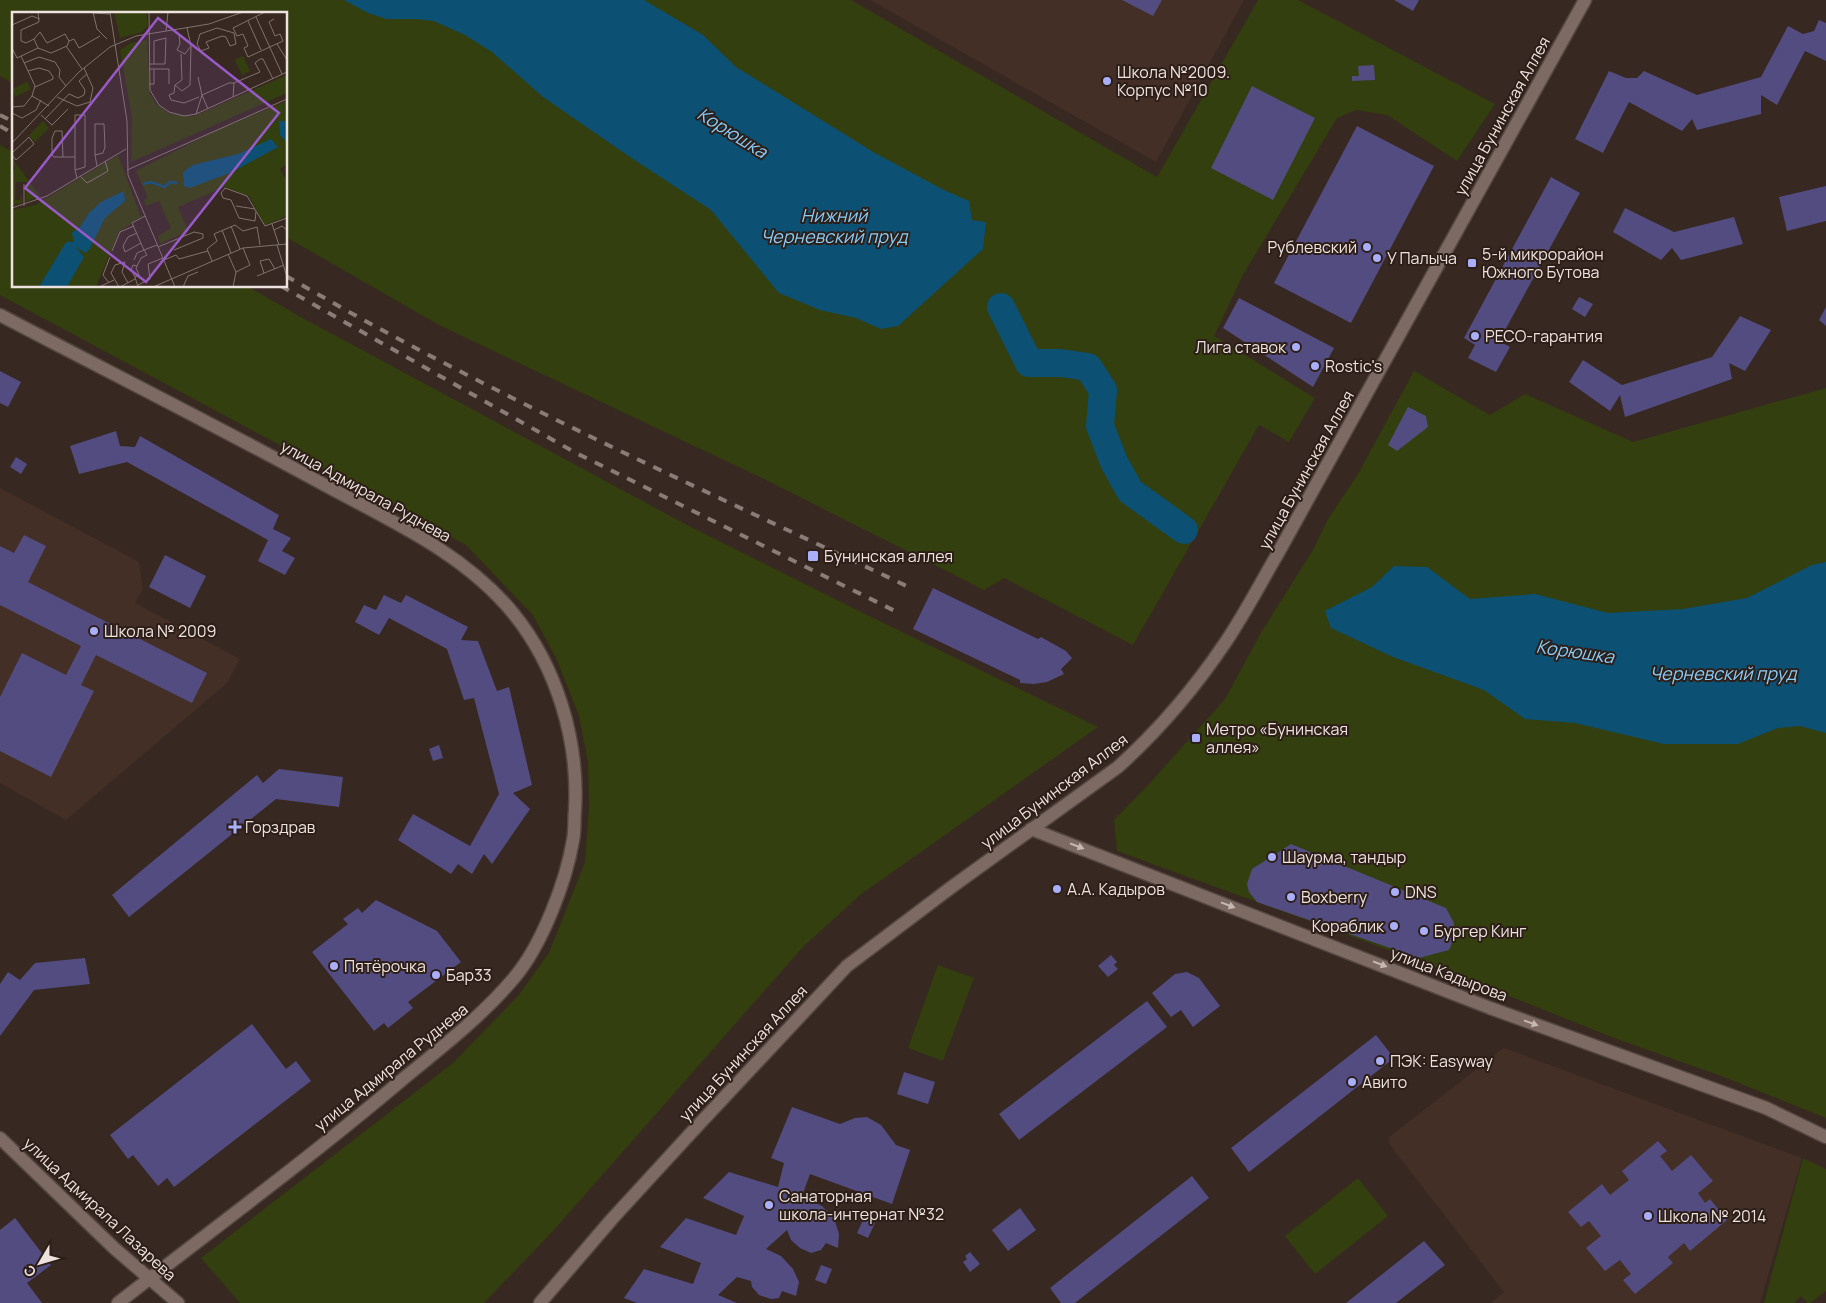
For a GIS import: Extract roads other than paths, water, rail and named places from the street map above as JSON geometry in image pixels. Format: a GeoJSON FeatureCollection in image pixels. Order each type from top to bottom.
{"type":"FeatureCollection","features":[{"type":"Feature","properties":{"kind":"street","name":"улица Бунинская Аллея"},"geometry":{"type":"LineString","coordinates":[[540,1303],[638,1190],[847,966],[1032,828],[1118,767],[1140,748],[1200,678],[1226,642],[1277,555],[1585,0]]}},
{"type":"Feature","properties":{"kind":"street","name":"улица Адмирала Руднева"},"geometry":{"type":"LineString","coordinates":[[0,315],[295,468],[438,546],[487,586],[514,614],[536,647],[557,688],[570,738],[576,786],[573,840],[560,889],[540,937],[518,974],[484,1011],[377,1102],[118,1303]]}},
{"type":"Feature","properties":{"kind":"street","name":"улица Кадырова"},"geometry":{"type":"LineString","coordinates":[[1032,828],[1490,1008],[1766,1108],[1826,1137]]}},
{"type":"Feature","properties":{"kind":"street","name":"улица Адмирала Лазарева"},"geometry":{"type":"LineString","coordinates":[[0,1138],[114,1248],[178,1303]]}},
{"type":"Feature","properties":{"kind":"water","name":"Нижний Черневский пруд"},"geometry":{"type":"Polygon","coordinates":[[[344,0],[644,0],[703,35],[736,67],[875,153],[944,190],[969,201],[972,220],[986,222],[983,249],[898,326],[881,329],[856,318],[820,310],[779,293],[711,210],[543,97],[492,52],[465,35],[434,21],[387,19],[368,13],[344,0]]]}},
{"type":"Feature","properties":{"kind":"water","name":"Черневский пруд"},"geometry":{"type":"Polygon","coordinates":[[[1826,562],[1826,733],[1800,726],[1778,728],[1738,744],[1664,744],[1575,723],[1525,719],[1484,690],[1393,657],[1331,628],[1325,611],[1372,587],[1394,566],[1427,567],[1470,599],[1535,594],[1608,613],[1683,609],[1747,598],[1812,565],[1826,562]]]}},
{"type":"Feature","properties":{"kind":"waterway","name":"Корюшка"},"geometry":{"type":"LineString","coordinates":[[1001,307],[1029,363],[1061,363],[1088,367],[1103,390],[1100,426],[1114,462],[1130,491],[1184,530]]}},
{"type":"Feature","properties":{"kind":"railway"},"geometry":{"type":"LineString","coordinates":[[0,115],[12,121]]}},
{"type":"Feature","properties":{"kind":"railway"},"geometry":{"type":"LineString","coordinates":[[0,126],[12,133]]}},
{"type":"Feature","properties":{"kind":"railway"},"geometry":{"type":"LineString","coordinates":[[288,277],[381,330],[523,403],[913,589]]}},
{"type":"Feature","properties":{"kind":"railway"},"geometry":{"type":"LineString","coordinates":[[285,288],[576,453],[901,614]]}},
{"type":"Feature","properties":{"kind":"place","name":"Школа №2009. Корпус №10"},"geometry":{"type":"Point","coordinates":[1107,81]}},
{"type":"Feature","properties":{"kind":"place","name":"Рублевский"},"geometry":{"type":"Point","coordinates":[1367,247]}},
{"type":"Feature","properties":{"kind":"place","name":"У Палыча"},"geometry":{"type":"Point","coordinates":[1377,258]}},
{"type":"Feature","properties":{"kind":"place","name":"5-й микрорайон Южного Бутова"},"geometry":{"type":"Point","coordinates":[1472,263]}},
{"type":"Feature","properties":{"kind":"place","name":"РЕСО-гарантия"},"geometry":{"type":"Point","coordinates":[1475,336]}},
{"type":"Feature","properties":{"kind":"place","name":"Лига ставок"},"geometry":{"type":"Point","coordinates":[1296,347]}},
{"type":"Feature","properties":{"kind":"place","name":"Rostic's"},"geometry":{"type":"Point","coordinates":[1315,366]}},
{"type":"Feature","properties":{"kind":"place","name":"Бунинская аллея"},"geometry":{"type":"Point","coordinates":[813,556]}},
{"type":"Feature","properties":{"kind":"place","name":"Школа № 2009"},"geometry":{"type":"Point","coordinates":[94,631]}},
{"type":"Feature","properties":{"kind":"place","name":"Метро «Бунинская аллея»"},"geometry":{"type":"Point","coordinates":[1196,738]}},
{"type":"Feature","properties":{"kind":"place","name":"Горздрав"},"geometry":{"type":"Point","coordinates":[235,827]}},
{"type":"Feature","properties":{"kind":"place","name":"Шаурма, тандыр"},"geometry":{"type":"Point","coordinates":[1272,857]}},
{"type":"Feature","properties":{"kind":"place","name":"А.А. Кадыров"},"geometry":{"type":"Point","coordinates":[1057,889]}},
{"type":"Feature","properties":{"kind":"place","name":"DNS"},"geometry":{"type":"Point","coordinates":[1395,892]}},
{"type":"Feature","properties":{"kind":"place","name":"Boxberry"},"geometry":{"type":"Point","coordinates":[1291,897]}},
{"type":"Feature","properties":{"kind":"place","name":"Кораблик"},"geometry":{"type":"Point","coordinates":[1394,926]}},
{"type":"Feature","properties":{"kind":"place","name":"Бургер Кинг"},"geometry":{"type":"Point","coordinates":[1424,931]}},
{"type":"Feature","properties":{"kind":"place","name":"Пятёрочка"},"geometry":{"type":"Point","coordinates":[334,966]}},
{"type":"Feature","properties":{"kind":"place","name":"Бар33"},"geometry":{"type":"Point","coordinates":[436,975]}},
{"type":"Feature","properties":{"kind":"place","name":"ПЭК: Easyway"},"geometry":{"type":"Point","coordinates":[1380,1061]}},
{"type":"Feature","properties":{"kind":"place","name":"Авито"},"geometry":{"type":"Point","coordinates":[1352,1082]}},
{"type":"Feature","properties":{"kind":"place","name":"Санаторная школа-интернат №32"},"geometry":{"type":"Point","coordinates":[769,1205]}},
{"type":"Feature","properties":{"kind":"place","name":"Школа № 2014"},"geometry":{"type":"Point","coordinates":[1648,1216]}}]}
